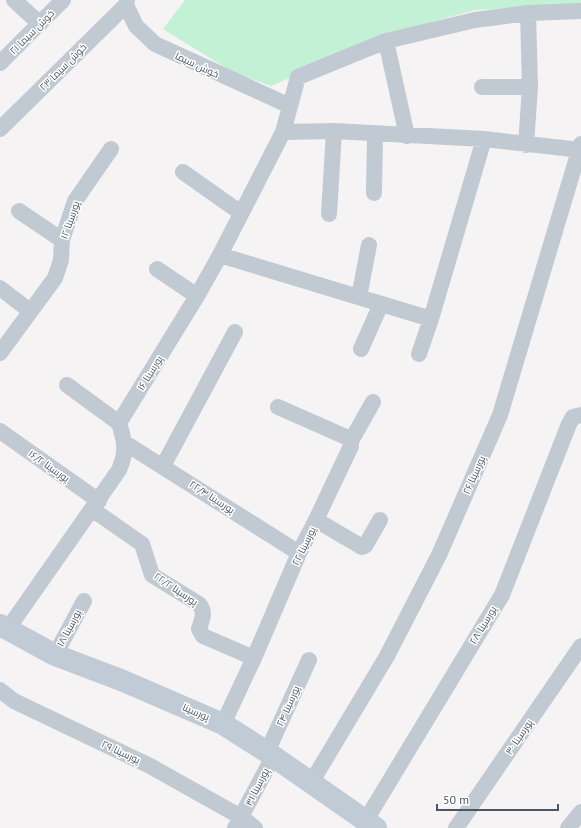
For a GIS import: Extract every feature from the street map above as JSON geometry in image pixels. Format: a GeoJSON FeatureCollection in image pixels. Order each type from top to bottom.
{"type":"FeatureCollection","features":[{"type":"Feature","properties":{"kind":"street"},"geometry":{"type":"LineString","coordinates":[[14,0],[40,24]]}},
{"type":"Feature","properties":{"kind":"street","name":"خوش سیما ۲۱"},"geometry":{"type":"LineString","coordinates":[[0,63],[63,0]]}},
{"type":"Feature","properties":{"kind":"street","name":"خوش سیما"},"geometry":{"type":"LineString","coordinates":[[126,2],[136,26],[154,44],[290,106]]}},
{"type":"Feature","properties":{"kind":"street","name":"خوش سیما ۲۳"},"geometry":{"type":"LineString","coordinates":[[0,129],[126,2]]}},
{"type":"Feature","properties":{"kind":"street"},"geometry":{"type":"LineString","coordinates":[[407,136],[386,41],[475,20],[528,13],[581,11]]}},
{"type":"Feature","properties":{"kind":"street"},"geometry":{"type":"LineString","coordinates":[[526,145],[530,87],[528,13]]}},
{"type":"Feature","properties":{"kind":"street","name":"پورسینا ۱۶"},"geometry":{"type":"LineString","coordinates":[[119,423],[197,296],[220,255],[283,132],[298,77],[386,41]]}},
{"type":"Feature","properties":{"kind":"street"},"geometry":{"type":"LineString","coordinates":[[482,87],[530,87]]}},
{"type":"Feature","properties":{"kind":"street"},"geometry":{"type":"LineString","coordinates":[[283,132],[334,131],[484,140],[526,145],[581,148]]}},
{"type":"Feature","properties":{"kind":"street"},"geometry":{"type":"LineString","coordinates":[[328,214],[334,131]]}},
{"type":"Feature","properties":{"kind":"street"},"geometry":{"type":"LineString","coordinates":[[374,193],[375,134]]}},
{"type":"Feature","properties":{"kind":"street"},"geometry":{"type":"LineString","coordinates":[[419,354],[431,319],[484,140]]}},
{"type":"Feature","properties":{"kind":"street","name":"پورسینا ۲۶"},"geometry":{"type":"LineString","coordinates":[[311,782],[394,643],[439,554],[500,415],[581,148]]}},
{"type":"Feature","properties":{"kind":"street","name":"پورسینا ۱۲"},"geometry":{"type":"LineString","coordinates":[[0,353],[55,278],[61,260],[62,240],[75,201],[111,149]]}},
{"type":"Feature","properties":{"kind":"street"},"geometry":{"type":"LineString","coordinates":[[183,172],[241,213]]}},
{"type":"Feature","properties":{"kind":"street"},"geometry":{"type":"LineString","coordinates":[[19,212],[62,240]]}},
{"type":"Feature","properties":{"kind":"street"},"geometry":{"type":"LineString","coordinates":[[359,297],[368,245]]}},
{"type":"Feature","properties":{"kind":"street"},"geometry":{"type":"LineString","coordinates":[[220,255],[431,319]]}},
{"type":"Feature","properties":{"kind":"street"},"geometry":{"type":"LineString","coordinates":[[157,269],[197,296]]}},
{"type":"Feature","properties":{"kind":"street"},"geometry":{"type":"LineString","coordinates":[[0,288],[30,311]]}},
{"type":"Feature","properties":{"kind":"street"},"geometry":{"type":"LineString","coordinates":[[361,349],[381,304]]}},
{"type":"Feature","properties":{"kind":"street"},"geometry":{"type":"LineString","coordinates":[[163,466],[235,332]]}},
{"type":"Feature","properties":{"kind":"street"},"geometry":{"type":"LineString","coordinates":[[4,627],[96,505],[119,470],[125,457],[125,443],[119,423],[67,385]]}},
{"type":"Feature","properties":{"kind":"street","name":"پورسینا ۲۲"},"geometry":{"type":"LineString","coordinates":[[223,724],[254,658],[299,553],[351,446],[351,441],[373,402]]}},
{"type":"Feature","properties":{"kind":"street"},"geometry":{"type":"LineString","coordinates":[[278,407],[351,441]]}},
{"type":"Feature","properties":{"kind":"street","name":"پورسینا ۲۸"},"geometry":{"type":"LineString","coordinates":[[371,824],[502,594],[577,416]]}},
{"type":"Feature","properties":{"kind":"street","name":"پورسینا ۱۶/۲"},"geometry":{"type":"LineString","coordinates":[[0,431],[96,505]]}},
{"type":"Feature","properties":{"kind":"street","name":"پورسینا ۲۲/۴"},"geometry":{"type":"LineString","coordinates":[[125,443],[299,553]]}},
{"type":"Feature","properties":{"kind":"street","name":"پورسینا ۲۲/۲"},"geometry":{"type":"LineString","coordinates":[[96,505],[142,544],[152,575],[199,604],[203,609],[199,629],[203,636],[254,658]]}},
{"type":"Feature","properties":{"kind":"street"},"geometry":{"type":"LineString","coordinates":[[316,520],[362,547],[365,546],[380,520]]}},
{"type":"Feature","properties":{"kind":"street","name":"پورسینا ۱۸"},"geometry":{"type":"LineString","coordinates":[[55,655],[84,601]]}},
{"type":"Feature","properties":{"kind":"street","name":"پورسینا"},"geometry":{"type":"LineString","coordinates":[[4,627],[55,655],[121,680],[223,724],[311,782],[371,824]]}},
{"type":"Feature","properties":{"kind":"street","name":"پورسینا ۳۰"},"geometry":{"type":"LineString","coordinates":[[456,828],[581,646]]}},
{"type":"Feature","properties":{"kind":"street","name":"پورسینا ۲۴"},"geometry":{"type":"LineString","coordinates":[[270,755],[309,660]]}},
{"type":"Feature","properties":{"kind":"street","name":"پورسینا ۲۹"},"geometry":{"type":"LineString","coordinates":[[0,690],[14,701],[150,766],[238,823],[255,828]]}},
{"type":"Feature","properties":{"kind":"street","name":"پورسینا ۳۱"},"geometry":{"type":"LineString","coordinates":[[238,823],[270,755]]}},
{"type":"Feature","properties":{"kind":"street"},"geometry":{"type":"LineString","coordinates":[[568,828],[581,812]]}},
{"type":"Feature","properties":{"kind":"green space"},"geometry":{"type":"Polygon","coordinates":[[[185,0],[581,0],[581,4],[475,10],[399,31],[271,86],[231,71],[163,29],[185,0]]]}}]}
